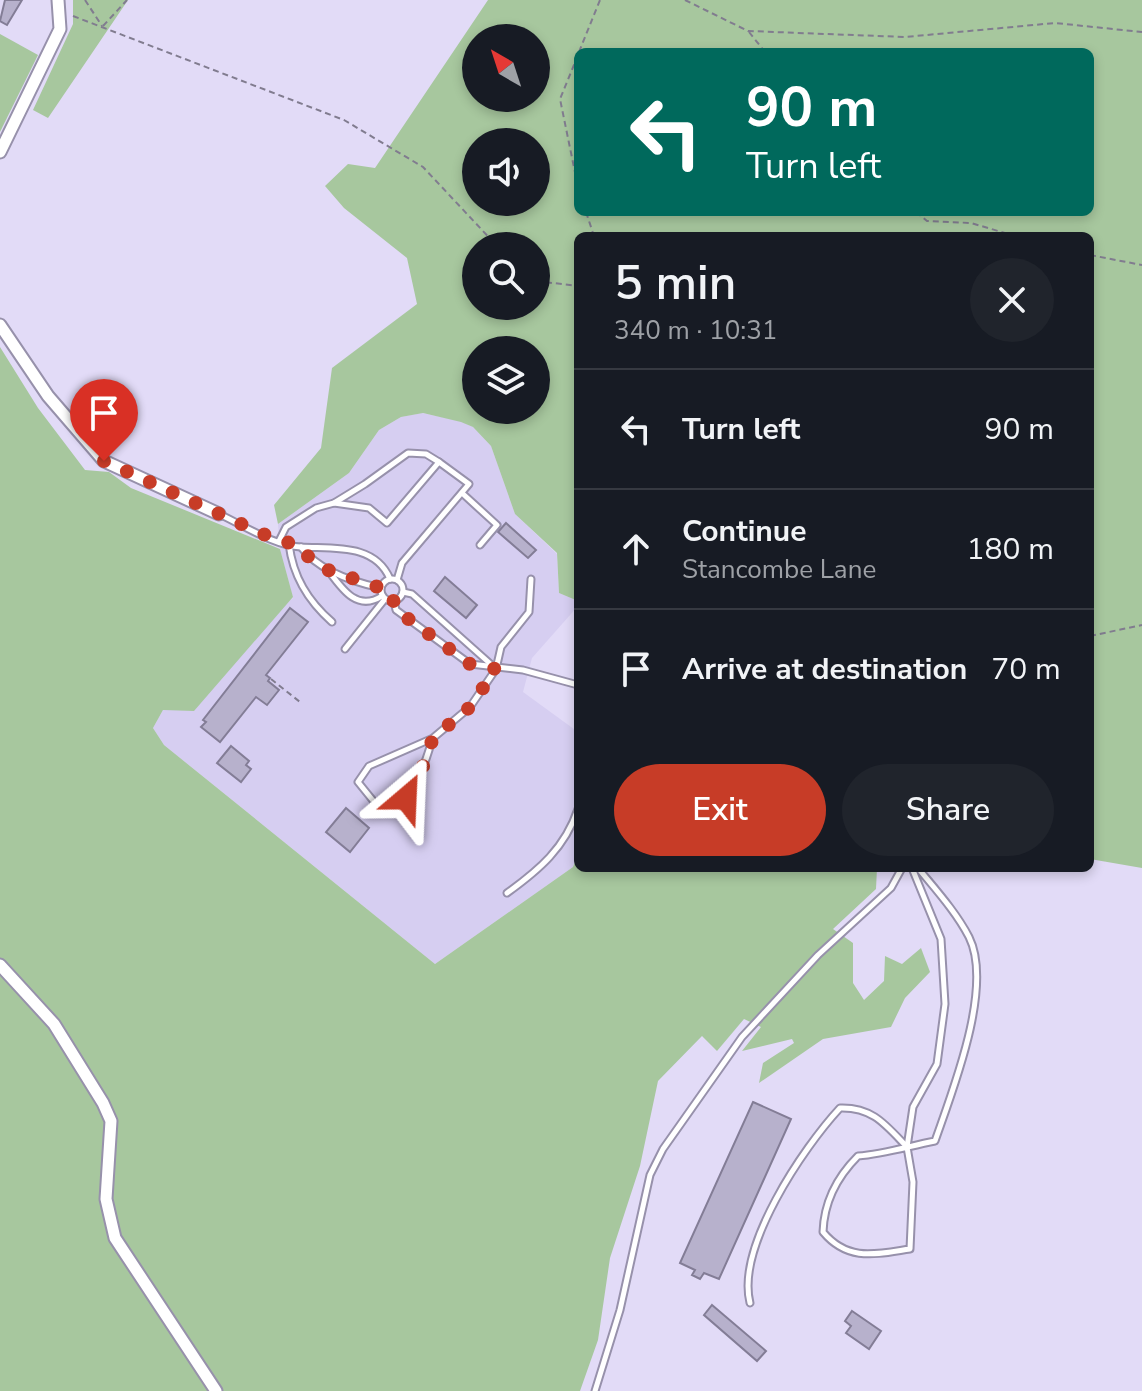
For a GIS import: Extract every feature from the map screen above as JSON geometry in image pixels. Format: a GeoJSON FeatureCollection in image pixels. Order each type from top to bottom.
{"type":"FeatureCollection","features":[{"type":"Feature","properties":{"kind":"street"},"geometry":{"type":"LineString","coordinates":[[0,152],[60,29],[59,6]]}},
{"type":"Feature","properties":{"kind":"street"},"geometry":{"type":"LineString","coordinates":[[0,325],[48,396],[104,461],[219,514]]}},
{"type":"Feature","properties":{"kind":"street"},"geometry":{"type":"LineString","coordinates":[[0,965],[54,1024],[103,1103],[111,1121],[106,1199],[115,1238],[216,1391]]}},
{"type":"Feature","properties":{"kind":"lane"},"geometry":{"type":"LineString","coordinates":[[279,541],[286,527],[316,508],[334,503],[408,453],[426,454],[469,484],[402,563],[393,579],[381,588]]}},
{"type":"Feature","properties":{"kind":"lane"},"geometry":{"type":"LineString","coordinates":[[334,503],[369,508],[387,523],[439,462]]}},
{"type":"Feature","properties":{"kind":"lane"},"geometry":{"type":"LineString","coordinates":[[462,493],[497,525],[480,545]]}},
{"type":"Feature","properties":{"kind":"lane"},"geometry":{"type":"LineString","coordinates":[[219,514],[279,541],[301,547],[352,549],[383,565],[403,592],[412,594],[496,669]]}},
{"type":"Feature","properties":{"kind":"lane"},"geometry":{"type":"LineString","coordinates":[[289,544],[303,591],[332,622]]}},
{"type":"Feature","properties":{"kind":"lane"},"geometry":{"type":"LineString","coordinates":[[301,547],[310,559],[328,570],[381,588]]}},
{"type":"Feature","properties":{"kind":"lane"},"geometry":{"type":"LineString","coordinates":[[328,570],[357,601],[365,603],[384,598],[394,601]]}},
{"type":"Feature","properties":{"kind":"lane"},"geometry":{"type":"LineString","coordinates":[[433,738],[416,786],[406,798],[394,807],[379,808],[367,797],[358,782],[369,766],[433,738],[470,707],[496,669],[501,647],[529,612],[531,579]]}},
{"type":"Feature","properties":{"kind":"lane"},"geometry":{"type":"LineString","coordinates":[[381,588],[384,598]]}},
{"type":"Feature","properties":{"kind":"lane"},"geometry":{"type":"LineString","coordinates":[[394,601],[403,592]]}},
{"type":"Feature","properties":{"kind":"lane"},"geometry":{"type":"LineString","coordinates":[[345,649],[384,598]]}},
{"type":"Feature","properties":{"kind":"lane"},"geometry":{"type":"LineString","coordinates":[[394,601],[396,610],[470,664],[523,670],[574,684]]}},
{"type":"Feature","properties":{"kind":"lane"},"geometry":{"type":"LineString","coordinates":[[507,893],[543,867],[565,837],[574,818]]}},
{"type":"Feature","properties":{"kind":"lane"},"geometry":{"type":"LineString","coordinates":[[595,1391],[620,1310],[650,1175],[668,1141],[742,1037],[818,955],[891,888],[900,872]]}},
{"type":"Feature","properties":{"kind":"lane"},"geometry":{"type":"LineString","coordinates":[[916,872],[941,939],[945,1004],[937,1064],[913,1107],[907,1147],[913,1182],[910,1249],[859,1256],[841,1249],[823,1232],[824,1210],[845,1169],[858,1156],[907,1147],[935,1141],[967,1049],[976,982],[971,940],[944,899],[919,872]]}},
{"type":"Feature","properties":{"kind":"lane"},"geometry":{"type":"LineString","coordinates":[[750,1303],[747,1290],[753,1250],[814,1136],[840,1108],[858,1107],[878,1117],[907,1147]]}},
{"type":"Feature","properties":{"kind":"path"},"geometry":{"type":"LineString","coordinates":[[85,0],[102,27]]}},
{"type":"Feature","properties":{"kind":"path"},"geometry":{"type":"LineString","coordinates":[[102,27],[127,0]]}},
{"type":"Feature","properties":{"kind":"path"},"geometry":{"type":"LineString","coordinates":[[581,48],[600,0]]}},
{"type":"Feature","properties":{"kind":"path"},"geometry":{"type":"LineString","coordinates":[[685,0],[748,31],[905,37],[1055,23],[1142,32]]}},
{"type":"Feature","properties":{"kind":"path"},"geometry":{"type":"LineString","coordinates":[[59,6],[102,27],[344,120],[423,167],[484,232]]}},
{"type":"Feature","properties":{"kind":"path"},"geometry":{"type":"LineString","coordinates":[[748,31],[762,48]]}},
{"type":"Feature","properties":{"kind":"path"},"geometry":{"type":"LineString","coordinates":[[574,66],[560,99],[574,167]]}},
{"type":"Feature","properties":{"kind":"path"},"geometry":{"type":"LineString","coordinates":[[921,216],[927,221],[971,223],[1001,232]]}},
{"type":"Feature","properties":{"kind":"path"},"geometry":{"type":"LineString","coordinates":[[1094,256],[1142,265]]}},
{"type":"Feature","properties":{"kind":"path"},"geometry":{"type":"LineString","coordinates":[[550,283],[574,286]]}},
{"type":"Feature","properties":{"kind":"path"},"geometry":{"type":"LineString","coordinates":[[1094,635],[1142,625]]}},
{"type":"Feature","properties":{"kind":"path"},"geometry":{"type":"LineString","coordinates":[[271,679],[300,702]]}},
{"type":"Feature","properties":{"kind":"shaded area"},"geometry":{"type":"Polygon","coordinates":[[[422,413],[461,421],[473,427],[491,446],[515,514],[557,554],[559,593],[574,599],[574,611],[532,658],[523,692],[574,729],[574,865],[435,964],[164,745],[153,728],[163,710],[293,598],[280,549],[278,524],[349,473],[379,430],[401,417],[422,413]]]}},
{"type":"Feature","properties":{"kind":"green space"},"geometry":{"type":"Polygon","coordinates":[[[73,0],[128,0],[48,118],[33,110],[73,24],[73,0]]]}},
{"type":"Feature","properties":{"kind":"green space"},"geometry":{"type":"Polygon","coordinates":[[[488,0],[1142,0],[1142,868],[1094,860],[1094,232],[574,232],[574,599],[559,593],[557,553],[515,514],[491,446],[473,427],[466,424],[550,424],[550,336],[462,336],[462,422],[423,413],[401,417],[379,430],[349,473],[278,524],[274,505],[321,448],[332,368],[417,304],[407,258],[344,208],[325,186],[348,164],[375,168],[462,39],[462,112],[550,112],[550,24],[472,24],[488,0]]]}},
{"type":"Feature","properties":{"kind":"green space"},"geometry":{"type":"Polygon","coordinates":[[[0,34],[38,55],[0,132],[0,34]]]}},
{"type":"Feature","properties":{"kind":"green space"},"geometry":{"type":"Polygon","coordinates":[[[0,347],[38,408],[85,470],[109,472],[131,488],[280,549],[293,597],[194,711],[163,710],[153,728],[164,745],[435,964],[574,865],[574,872],[877,872],[876,889],[833,929],[853,943],[853,983],[864,1000],[884,981],[885,956],[902,964],[921,948],[930,972],[905,998],[891,1027],[823,1039],[759,1083],[763,1063],[794,1043],[792,1039],[742,1051],[761,1027],[744,1019],[717,1051],[702,1036],[658,1081],[640,1166],[610,1258],[598,1340],[580,1391],[0,1391],[0,347]]]}},
{"type":"Feature","properties":{"kind":"building"},"geometry":{"type":"Polygon","coordinates":[[[5,0],[22,0],[7,25],[0,21],[5,0]]]}},
{"type":"Feature","properties":{"kind":"building"},"geometry":{"type":"Polygon","coordinates":[[[506,523],[536,550],[528,558],[498,532],[506,523]]]}},
{"type":"Feature","properties":{"kind":"building"},"geometry":{"type":"Polygon","coordinates":[[[445,577],[477,605],[466,618],[434,591],[445,577]]]}},
{"type":"Feature","properties":{"kind":"building"},"geometry":{"type":"Polygon","coordinates":[[[290,608],[308,622],[266,675],[270,678],[268,681],[279,690],[267,705],[256,697],[220,742],[201,727],[206,722],[203,720],[290,608]]]}},
{"type":"Feature","properties":{"kind":"building"},"geometry":{"type":"Polygon","coordinates":[[[231,746],[249,761],[246,765],[251,769],[241,782],[217,763],[231,746]]]}},
{"type":"Feature","properties":{"kind":"building"},"geometry":{"type":"Polygon","coordinates":[[[346,808],[369,828],[350,852],[326,832],[346,808]]]}},
{"type":"Feature","properties":{"kind":"building"},"geometry":{"type":"Polygon","coordinates":[[[753,1102],[791,1119],[719,1279],[704,1273],[700,1279],[692,1275],[695,1270],[680,1263],[753,1102]]]}},
{"type":"Feature","properties":{"kind":"building"},"geometry":{"type":"Polygon","coordinates":[[[712,1305],[766,1351],[757,1361],[704,1315],[712,1305]]]}},
{"type":"Feature","properties":{"kind":"building"},"geometry":{"type":"Polygon","coordinates":[[[852,1311],[881,1331],[869,1349],[846,1333],[851,1326],[845,1321],[852,1311]]]}},
{"type":"Feature","properties":{"kind":"route"},"geometry":{"type":"LineString","coordinates":[[104,461],[279,541],[301,547],[310,559],[328,570],[381,588],[382,596],[394,601],[396,610],[470,664],[496,669],[470,707],[433,738],[416,786],[406,798]]}}]}
